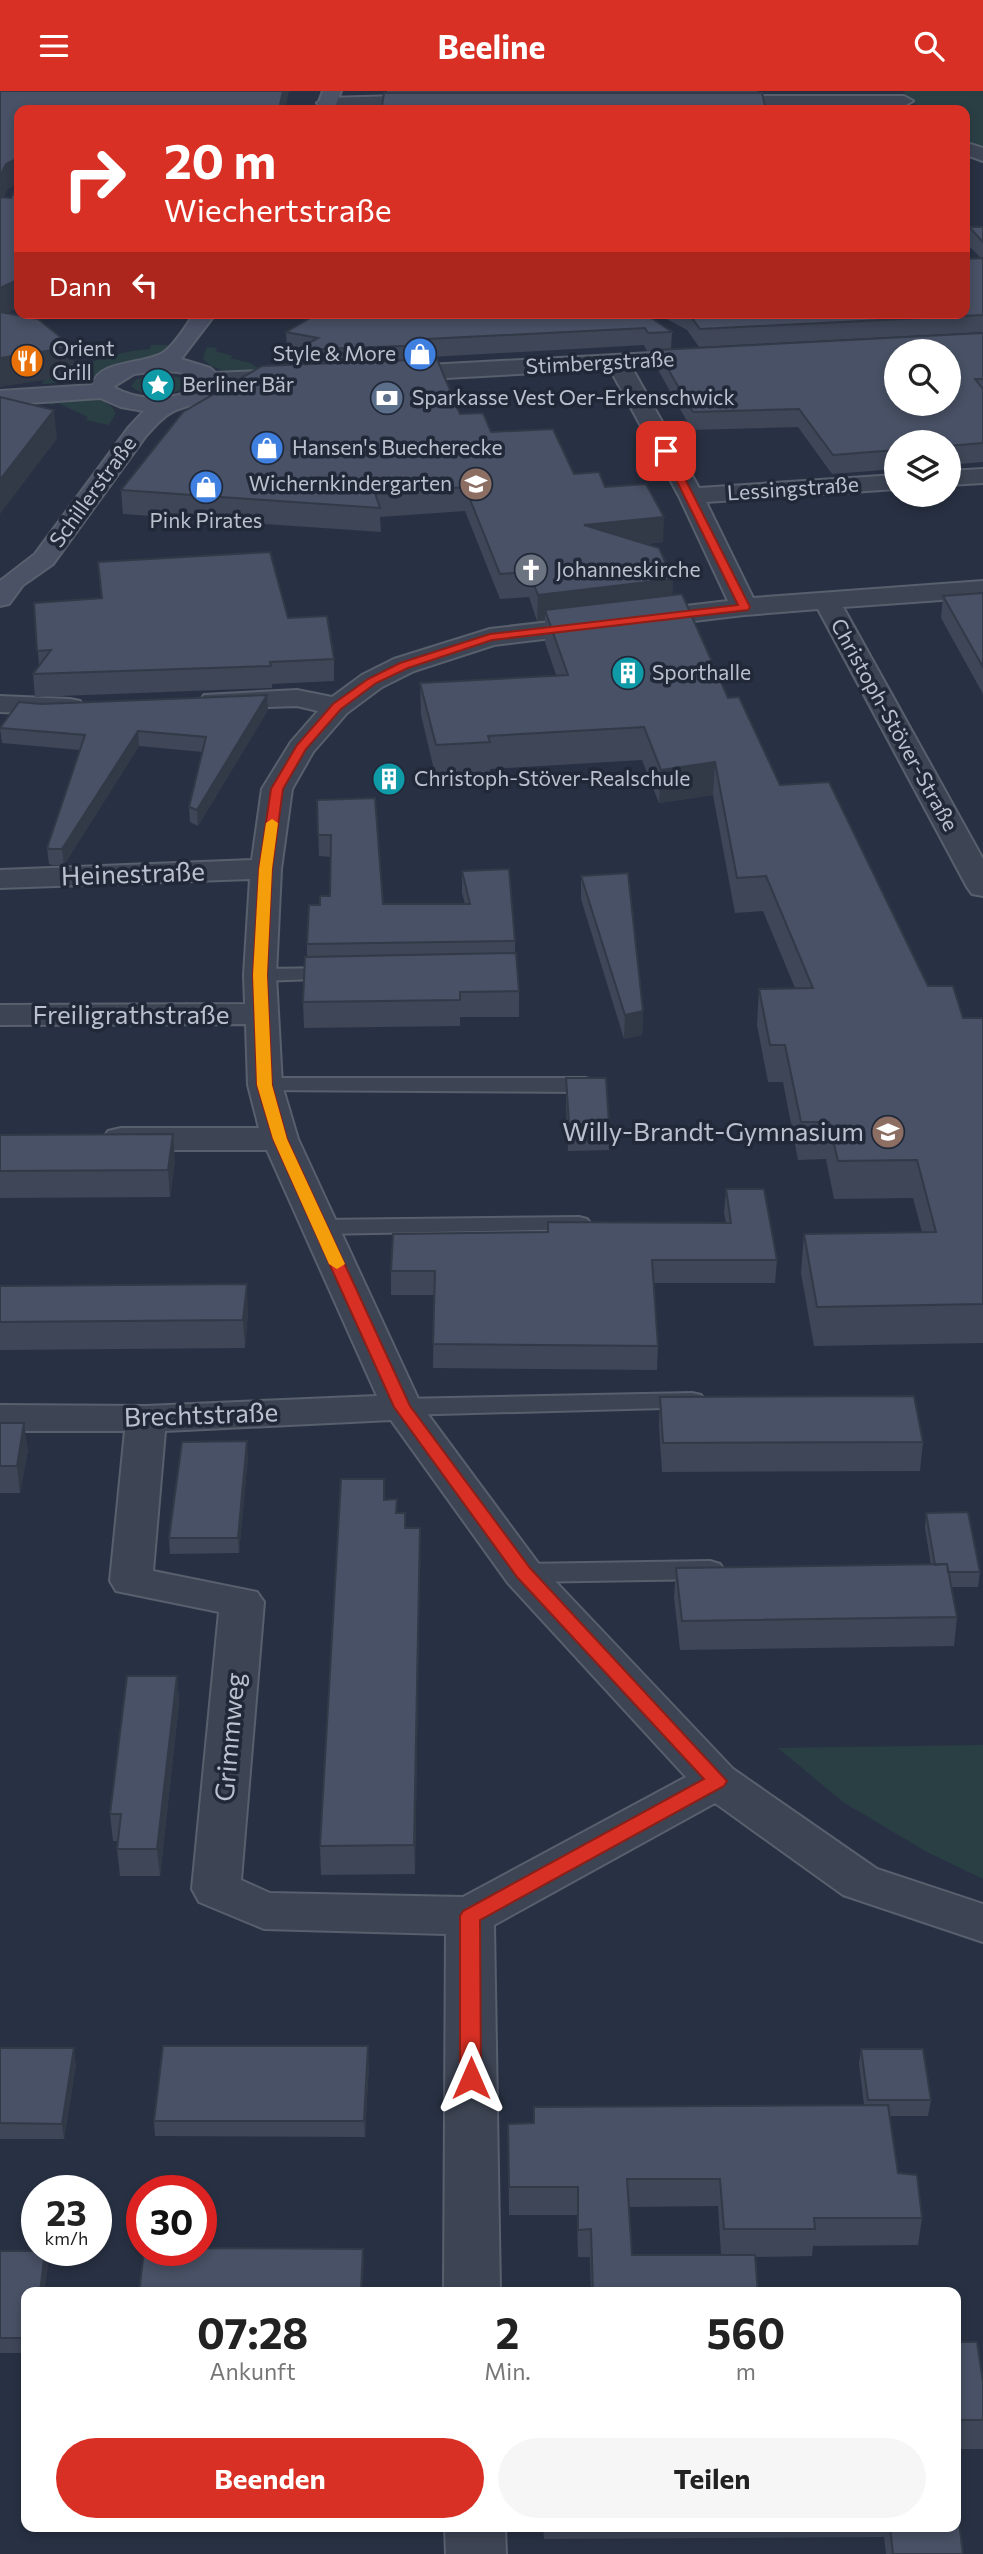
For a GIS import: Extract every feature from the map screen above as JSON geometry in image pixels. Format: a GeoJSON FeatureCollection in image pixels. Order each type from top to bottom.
{"type":"FeatureCollection","features":[{"type":"Feature","properties":{"kind":"main road"},"geometry":{"type":"LineString","coordinates":[[0,398],[104,387],[121,372],[150,366],[172,357],[201,319]]}},
{"type":"Feature","properties":{"kind":"main road"},"geometry":{"type":"LineString","coordinates":[[104,387],[111,397],[131,402],[171,403],[204,394],[207,379],[196,358],[224,319]]}},
{"type":"Feature","properties":{"kind":"main road"},"geometry":{"type":"LineString","coordinates":[[150,366],[183,367],[207,379]]}},
{"type":"Feature","properties":{"kind":"main road"},"geometry":{"type":"LineString","coordinates":[[0,389],[104,387]]}},
{"type":"Feature","properties":{"kind":"main road","name":"Schillerstraße"},"geometry":{"type":"LineString","coordinates":[[5,586],[19,557],[129,413],[131,402]]}},
{"type":"Feature","properties":{"kind":"main road","name":"Schillerstraße"},"geometry":{"type":"LineString","coordinates":[[5,586],[44,559],[137,432],[155,413],[171,403]]}},
{"type":"Feature","properties":{"kind":"street"},"geometry":{"type":"LineString","coordinates":[[334,101],[458,100]]}},
{"type":"Feature","properties":{"kind":"street"},"geometry":{"type":"LineString","coordinates":[[690,101],[905,101]]}},
{"type":"Feature","properties":{"kind":"street"},"geometry":{"type":"LineString","coordinates":[[676,335],[692,358]]}},
{"type":"Feature","properties":{"kind":"street","name":"Stimbergstraße"},"geometry":{"type":"LineString","coordinates":[[370,376],[733,356]]}},
{"type":"Feature","properties":{"kind":"street"},"geometry":{"type":"LineString","coordinates":[[618,363],[691,496],[744,607]]}},
{"type":"Feature","properties":{"kind":"street"},"geometry":{"type":"LineString","coordinates":[[207,379],[293,385],[317,379]]}},
{"type":"Feature","properties":{"kind":"street"},"geometry":{"type":"LineString","coordinates":[[961,477],[983,476]]}},
{"type":"Feature","properties":{"kind":"street","name":"Lessingstraße"},"geometry":{"type":"LineString","coordinates":[[691,496],[884,483]]}},
{"type":"Feature","properties":{"kind":"street","name":"Freiligrathstraße"},"geometry":{"type":"LineString","coordinates":[[983,589],[744,607],[490,637],[404,666],[372,681],[337,707],[301,748],[277,789],[265,869],[260,975],[265,1085],[280,1139],[402,1407],[523,1573],[717,1781],[860,1882],[983,1923]]}},
{"type":"Feature","properties":{"kind":"street","name":"Christoph-Stöver-Straße"},"geometry":{"type":"LineString","coordinates":[[826,600],[983,887]]}},
{"type":"Feature","properties":{"kind":"street"},"geometry":{"type":"LineString","coordinates":[[190,702],[297,698],[337,707]]}},
{"type":"Feature","properties":{"kind":"street"},"geometry":{"type":"LineString","coordinates":[[0,705],[42,708],[96,706]]}},
{"type":"Feature","properties":{"kind":"street","name":"Heinestraße"},"geometry":{"type":"LineString","coordinates":[[0,879],[265,869]]}},
{"type":"Feature","properties":{"kind":"street","name":"Freiligrathstraße"},"geometry":{"type":"LineString","coordinates":[[0,1016],[261,1014]]}},
{"type":"Feature","properties":{"kind":"street"},"geometry":{"type":"LineString","coordinates":[[84,1139],[280,1139]]}},
{"type":"Feature","properties":{"kind":"street","name":"Brechtstraße"},"geometry":{"type":"LineString","coordinates":[[0,1418],[146,1419],[402,1407]]}},
{"type":"Feature","properties":{"kind":"street","name":"Grimmweg"},"geometry":{"type":"LineString","coordinates":[[146,1419],[131,1581],[242,1602],[216,1889],[264,1911],[470,1916]]}},
{"type":"Feature","properties":{"kind":"street"},"geometry":{"type":"LineString","coordinates":[[472,2287],[470,1916],[717,1781]]}},
{"type":"Feature","properties":{"kind":"street"},"geometry":{"type":"LineString","coordinates":[[475,2532],[476,2554]]}},
{"type":"Feature","properties":{"kind":"lane"},"geometry":{"type":"LineString","coordinates":[[260,975],[357,974]]}},
{"type":"Feature","properties":{"kind":"lane"},"geometry":{"type":"LineString","coordinates":[[265,1085],[586,1085]]}},
{"type":"Feature","properties":{"kind":"lane"},"geometry":{"type":"LineString","coordinates":[[320,1227],[606,1224]]}},
{"type":"Feature","properties":{"kind":"lane"},"geometry":{"type":"LineString","coordinates":[[402,1407],[716,1400]]}},
{"type":"Feature","properties":{"kind":"lane"},"geometry":{"type":"LineString","coordinates":[[523,1573],[730,1569]]}},
{"type":"Feature","properties":{"kind":"green space"},"geometry":{"type":"Polygon","coordinates":[[[903,91],[983,91],[983,149],[970,144],[970,105],[916,105],[903,91]]]}},
{"type":"Feature","properties":{"kind":"green space"},"geometry":{"type":"Polygon","coordinates":[[[151,345],[169,345],[145,361],[110,373],[42,384],[45,378],[82,376],[87,372],[78,368],[113,355],[150,349],[151,345]]]}},
{"type":"Feature","properties":{"kind":"green space"},"geometry":{"type":"Polygon","coordinates":[[[207,347],[218,348],[215,351],[250,363],[261,370],[253,375],[221,370],[203,359],[207,347]]]}},
{"type":"Feature","properties":{"kind":"green space"},"geometry":{"type":"Polygon","coordinates":[[[163,375],[182,378],[187,385],[175,392],[159,395],[144,393],[131,386],[137,379],[163,375]]]}},
{"type":"Feature","properties":{"kind":"green space"},"geometry":{"type":"Polygon","coordinates":[[[82,397],[110,405],[116,413],[109,425],[86,420],[88,417],[58,403],[50,405],[44,398],[82,397]]]}},
{"type":"Feature","properties":{"kind":"green space"},"geometry":{"type":"Polygon","coordinates":[[[983,1745],[983,1879],[927,1852],[843,1802],[778,1748],[983,1745]]]}},
{"type":"Feature","properties":{"kind":"building"},"geometry":{"type":"Polygon","coordinates":[[[0,91],[283,91],[280,105],[14,105],[14,160],[6,164],[0,176],[0,91]]]}},
{"type":"Feature","properties":{"kind":"building"},"geometry":{"type":"Polygon","coordinates":[[[384,93],[762,93],[765,105],[382,105],[384,93]]]}},
{"type":"Feature","properties":{"kind":"building"},"geometry":{"type":"Polygon","coordinates":[[[14,192],[14,281],[0,288],[0,197],[11,198],[14,192]]]}},
{"type":"Feature","properties":{"kind":"building"},"geometry":{"type":"Polygon","coordinates":[[[970,227],[983,227],[983,242],[970,228],[970,227]]]}},
{"type":"Feature","properties":{"kind":"building"},"geometry":{"type":"Polygon","coordinates":[[[983,258],[983,315],[970,316],[970,259],[983,258]]]}},
{"type":"Feature","properties":{"kind":"building"},"geometry":{"type":"Polygon","coordinates":[[[0,312],[14,315],[14,319],[38,319],[73,347],[0,358],[0,312]]]}},
{"type":"Feature","properties":{"kind":"building"},"geometry":{"type":"Polygon","coordinates":[[[309,319],[653,319],[672,332],[648,333],[645,328],[427,339],[429,345],[296,350],[318,338],[286,332],[309,319]]]}},
{"type":"Feature","properties":{"kind":"building"},"geometry":{"type":"Polygon","coordinates":[[[692,319],[902,319],[700,329],[692,319]]]}},
{"type":"Feature","properties":{"kind":"building"},"geometry":{"type":"Polygon","coordinates":[[[983,333],[983,379],[975,379],[983,389],[983,443],[961,445],[961,430],[884,430],[884,451],[833,455],[799,409],[693,412],[657,350],[983,333]]]}},
{"type":"Feature","properties":{"kind":"building"},"geometry":{"type":"Polygon","coordinates":[[[437,359],[460,414],[483,413],[491,432],[553,429],[574,474],[599,472],[605,487],[646,484],[664,517],[584,525],[659,548],[673,579],[538,595],[529,572],[500,574],[465,487],[375,493],[380,508],[121,490],[183,412],[262,366],[437,359]]]}},
{"type":"Feature","properties":{"kind":"building"},"geometry":{"type":"Polygon","coordinates":[[[0,397],[54,410],[0,480],[0,397]]]}},
{"type":"Feature","properties":{"kind":"building"},"geometry":{"type":"Polygon","coordinates":[[[270,552],[288,618],[327,616],[334,659],[270,662],[271,666],[33,674],[51,650],[37,651],[34,603],[102,598],[98,562],[270,552]]]}},
{"type":"Feature","properties":{"kind":"building"},"geometry":{"type":"Polygon","coordinates":[[[983,593],[983,667],[943,596],[983,593]]]}},
{"type":"Feature","properties":{"kind":"building"},"geometry":{"type":"Polygon","coordinates":[[[682,594],[728,698],[739,697],[780,785],[829,782],[928,986],[953,986],[963,1018],[983,1018],[983,1304],[817,1307],[804,1234],[936,1232],[917,1160],[838,1161],[829,1122],[801,1122],[785,1045],[770,1045],[759,989],[813,988],[766,876],[737,878],[715,762],[661,770],[644,727],[488,736],[490,742],[436,745],[420,683],[568,675],[545,610],[682,594]]]}},
{"type":"Feature","properties":{"kind":"building"},"geometry":{"type":"Polygon","coordinates":[[[267,695],[197,810],[189,807],[206,737],[138,731],[62,849],[47,848],[85,735],[0,728],[19,702],[41,704],[267,695]]]}},
{"type":"Feature","properties":{"kind":"building"},"geometry":{"type":"Polygon","coordinates":[[[375,798],[383,904],[470,904],[462,871],[509,869],[515,941],[307,944],[309,905],[320,905],[320,896],[330,896],[331,835],[318,835],[317,800],[375,798]]]}},
{"type":"Feature","properties":{"kind":"building"},"geometry":{"type":"Polygon","coordinates":[[[628,873],[643,1011],[625,1015],[581,876],[628,873]]]}},
{"type":"Feature","properties":{"kind":"building"},"geometry":{"type":"Polygon","coordinates":[[[516,953],[519,991],[460,992],[460,1000],[303,1002],[305,957],[516,953]]]}},
{"type":"Feature","properties":{"kind":"building"},"geometry":{"type":"Polygon","coordinates":[[[566,1078],[606,1078],[609,1124],[569,1124],[566,1078]]]}},
{"type":"Feature","properties":{"kind":"building"},"geometry":{"type":"Polygon","coordinates":[[[173,1134],[168,1170],[0,1171],[0,1135],[173,1134]]]}},
{"type":"Feature","properties":{"kind":"building"},"geometry":{"type":"Polygon","coordinates":[[[726,1189],[764,1189],[777,1260],[652,1260],[658,1346],[433,1344],[435,1271],[391,1271],[393,1234],[548,1232],[548,1222],[731,1223],[726,1189]]]}},
{"type":"Feature","properties":{"kind":"building"},"geometry":{"type":"Polygon","coordinates":[[[247,1284],[243,1320],[0,1322],[0,1286],[247,1284]]]}},
{"type":"Feature","properties":{"kind":"building"},"geometry":{"type":"Polygon","coordinates":[[[914,1396],[923,1442],[663,1443],[660,1397],[914,1396]]]}},
{"type":"Feature","properties":{"kind":"building"},"geometry":{"type":"Polygon","coordinates":[[[0,1423],[24,1423],[17,1466],[0,1466],[0,1423]]]}},
{"type":"Feature","properties":{"kind":"building"},"geometry":{"type":"Polygon","coordinates":[[[247,1441],[238,1538],[169,1538],[182,1442],[247,1441]]]}},
{"type":"Feature","properties":{"kind":"building"},"geometry":{"type":"Polygon","coordinates":[[[341,1479],[384,1479],[384,1500],[397,1499],[396,1513],[405,1513],[405,1528],[420,1528],[414,1845],[320,1846],[341,1479]]]}},
{"type":"Feature","properties":{"kind":"building"},"geometry":{"type":"Polygon","coordinates":[[[968,1512],[980,1572],[948,1572],[947,1564],[935,1565],[926,1513],[968,1512]]]}},
{"type":"Feature","properties":{"kind":"building"},"geometry":{"type":"Polygon","coordinates":[[[947,1564],[957,1617],[682,1621],[676,1568],[947,1564]]]}},
{"type":"Feature","properties":{"kind":"building"},"geometry":{"type":"Polygon","coordinates":[[[127,1676],[177,1676],[157,1849],[117,1849],[121,1814],[110,1814],[127,1676]]]}},
{"type":"Feature","properties":{"kind":"building"},"geometry":{"type":"Polygon","coordinates":[[[163,2046],[368,2046],[364,2121],[154,2121],[163,2046]]]}},
{"type":"Feature","properties":{"kind":"building"},"geometry":{"type":"Polygon","coordinates":[[[0,2048],[74,2048],[62,2124],[0,2123],[0,2048]]]}},
{"type":"Feature","properties":{"kind":"building"},"geometry":{"type":"Polygon","coordinates":[[[861,2049],[923,2049],[931,2100],[868,2100],[861,2049]]]}},
{"type":"Feature","properties":{"kind":"building"},"geometry":{"type":"Polygon","coordinates":[[[888,2105],[898,2173],[917,2175],[922,2218],[814,2218],[815,2229],[724,2229],[720,2179],[627,2179],[632,2255],[755,2255],[758,2287],[593,2287],[591,2229],[578,2230],[578,2187],[509,2187],[508,2124],[534,2123],[534,2107],[888,2105]]]}},
{"type":"Feature","properties":{"kind":"building"},"geometry":{"type":"Polygon","coordinates":[[[217,2248],[363,2249],[361,2287],[140,2287],[142,2266],[217,2266],[217,2248]]]}},
{"type":"Feature","properties":{"kind":"building"},"geometry":{"type":"Polygon","coordinates":[[[0,2251],[21,2251],[21,2266],[43,2266],[41,2287],[21,2287],[21,2338],[0,2338],[0,2251]]]}},
{"type":"Feature","properties":{"kind":"building"},"geometry":{"type":"Polygon","coordinates":[[[961,2342],[977,2342],[983,2382],[983,2420],[961,2420],[961,2342]]]}},
{"type":"Feature","properties":{"kind":"building"},"geometry":{"type":"Polygon","coordinates":[[[891,2532],[960,2532],[963,2554],[893,2554],[891,2532]]]}},
{"type":"Feature","properties":{"kind":"slow traffic"},"geometry":{"type":"LineString","coordinates":[[272,823],[265,869],[260,975],[265,1085],[280,1139],[337,1264]]}},
{"type":"Feature","properties":{"kind":"place","name":"Style & More"},"geometry":{"type":"Point","coordinates":[420,354]}},
{"type":"Feature","properties":{"kind":"place","name":"Orient Grill"},"geometry":{"type":"Point","coordinates":[27,361]}},
{"type":"Feature","properties":{"kind":"place","name":"Berliner Bär"},"geometry":{"type":"Point","coordinates":[158,385]}},
{"type":"Feature","properties":{"kind":"place","name":"Sparkasse Vest Oer-Erkenschwick"},"geometry":{"type":"Point","coordinates":[387,398]}},
{"type":"Feature","properties":{"kind":"place","name":"Hansen's Buecherecke"},"geometry":{"type":"Point","coordinates":[267,448]}},
{"type":"Feature","properties":{"kind":"place","name":"Wichernkindergarten"},"geometry":{"type":"Point","coordinates":[476,484]}},
{"type":"Feature","properties":{"kind":"place","name":"Pink Pirates"},"geometry":{"type":"Point","coordinates":[206,487]}},
{"type":"Feature","properties":{"kind":"place","name":"Johanneskirche"},"geometry":{"type":"Point","coordinates":[531,570]}},
{"type":"Feature","properties":{"kind":"place","name":"Sporthalle"},"geometry":{"type":"Point","coordinates":[628,673]}},
{"type":"Feature","properties":{"kind":"place","name":"Christoph-Stöver-Realschule"},"geometry":{"type":"Point","coordinates":[389,779]}},
{"type":"Feature","properties":{"kind":"place","name":"Willy-Brandt-Gymnasium"},"geometry":{"type":"Point","coordinates":[888,1132]}},
{"type":"Feature","properties":{"kind":"route"},"geometry":{"type":"LineString","coordinates":[[471,2078],[470,1916],[717,1781],[523,1573],[402,1407],[280,1139],[265,1085],[260,975],[265,869],[277,789],[301,748],[337,707],[372,681],[404,666],[490,637],[744,607],[691,496],[666,451]]}}]}
